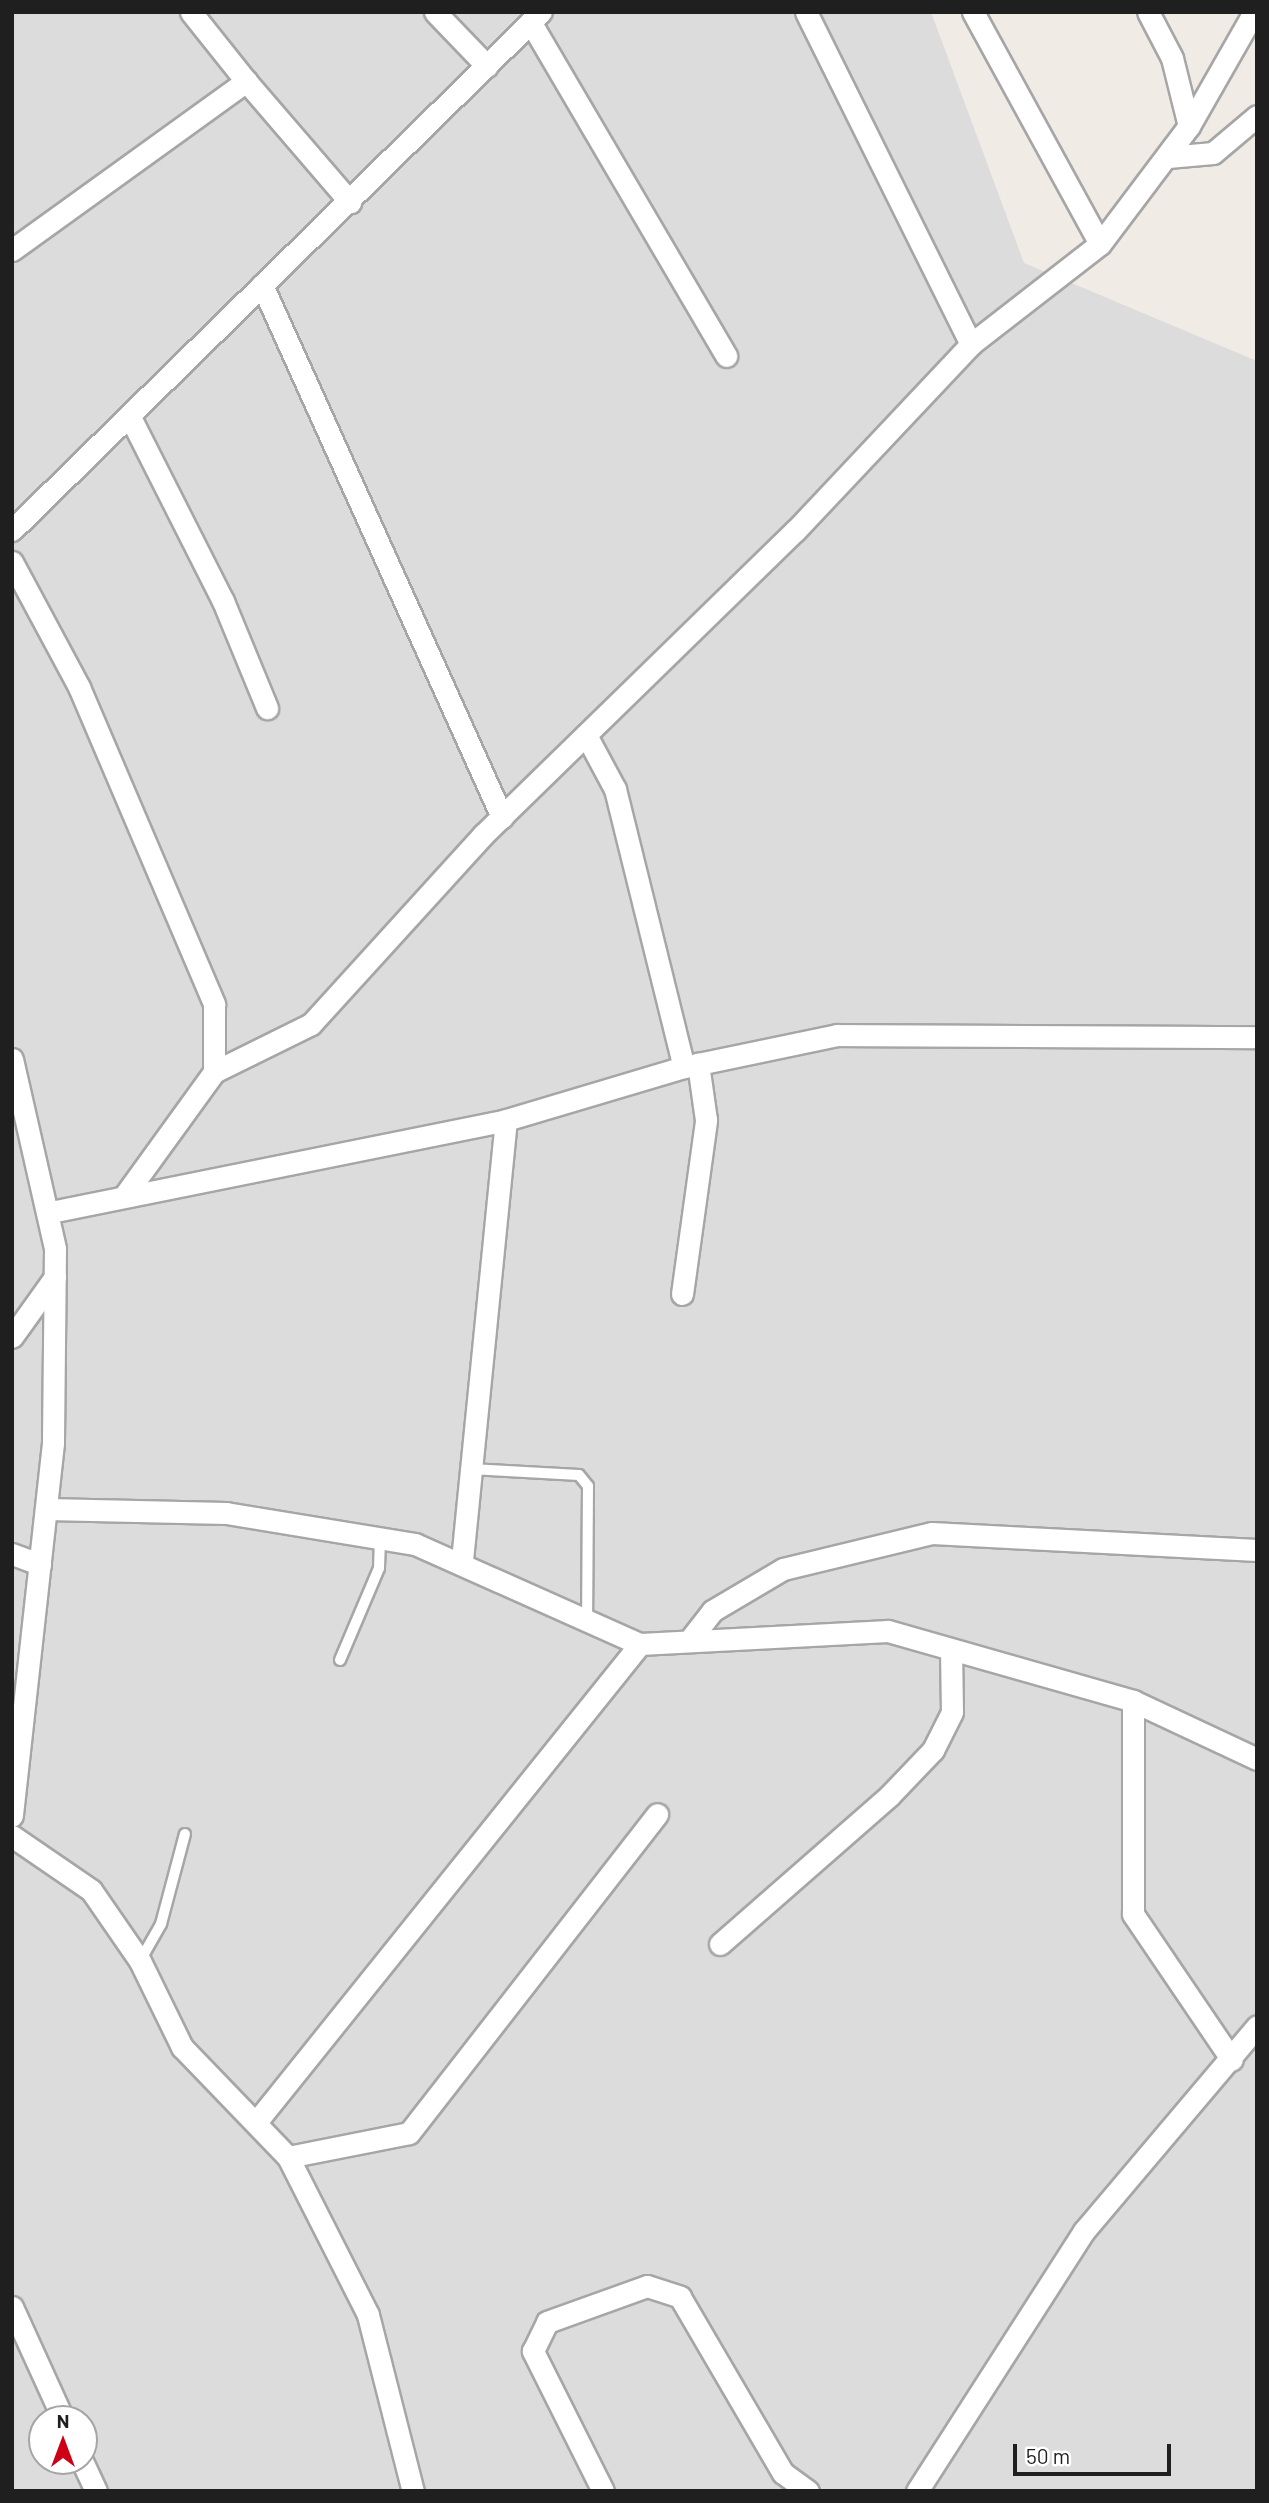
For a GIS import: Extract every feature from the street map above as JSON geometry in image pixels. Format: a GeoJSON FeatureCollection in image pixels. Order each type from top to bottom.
{"type":"FeatureCollection","features":[{"type":"Feature","properties":{"kind":"street"},"geometry":{"type":"LineString","coordinates":[[191,12],[246,81],[350,202]]}},
{"type":"Feature","properties":{"kind":"street"},"geometry":{"type":"LineString","coordinates":[[435,12],[487,66]]}},
{"type":"Feature","properties":{"kind":"street"},"geometry":{"type":"LineString","coordinates":[[806,12],[971,344]]}},
{"type":"Feature","properties":{"kind":"street"},"geometry":{"type":"LineString","coordinates":[[972,12],[1100,244]]}},
{"type":"Feature","properties":{"kind":"street"},"geometry":{"type":"LineString","coordinates":[[1148,12],[1171,58],[1189,126]]}},
{"type":"Feature","properties":{"kind":"street"},"geometry":{"type":"LineString","coordinates":[[125,1195],[214,1072],[311,1024],[502,817],[795,531],[971,344],[1100,244],[1189,126],[1254,12]]}},
{"type":"Feature","properties":{"kind":"street"},"geometry":{"type":"LineString","coordinates":[[12,530],[536,18],[726,356]]}},
{"type":"Feature","properties":{"kind":"street"},"geometry":{"type":"LineString","coordinates":[[12,250],[246,81]]}},
{"type":"Feature","properties":{"kind":"street"},"geometry":{"type":"LineString","coordinates":[[1168,157],[1213,153],[1257,116]]}},
{"type":"Feature","properties":{"kind":"street"},"geometry":{"type":"LineString","coordinates":[[262,285],[502,817]]}},
{"type":"Feature","properties":{"kind":"street"},"geometry":{"type":"LineString","coordinates":[[130,417],[223,601],[267,709]]}},
{"type":"Feature","properties":{"kind":"street"},"geometry":{"type":"LineString","coordinates":[[12,562],[79,687],[206,977],[216,1031],[214,1072]]}},
{"type":"Feature","properties":{"kind":"street"},"geometry":{"type":"LineString","coordinates":[[586,735],[615,789],[706,1120],[682,1294]]}},
{"type":"Feature","properties":{"kind":"street"},"geometry":{"type":"LineString","coordinates":[[51,1212],[506,1120],[691,1065],[837,1035],[1257,1037]]}},
{"type":"Feature","properties":{"kind":"street"},"geometry":{"type":"LineString","coordinates":[[12,1059],[51,1212],[55,1277],[47,1509],[12,1816]]}},
{"type":"Feature","properties":{"kind":"street"},"geometry":{"type":"LineString","coordinates":[[462,1560],[506,1120]]}},
{"type":"Feature","properties":{"kind":"street"},"geometry":{"type":"LineString","coordinates":[[12,1337],[55,1277]]}},
{"type":"Feature","properties":{"kind":"street"},"geometry":{"type":"LineString","coordinates":[[47,1509],[226,1513],[380,1537],[462,1560],[640,1644],[692,1637],[888,1631],[1133,1701],[1257,1759]]}},
{"type":"Feature","properties":{"kind":"street"},"geometry":{"type":"LineString","coordinates":[[692,1637],[712,1611],[783,1569],[932,1533],[1257,1550]]}},
{"type":"Feature","properties":{"kind":"street"},"geometry":{"type":"LineString","coordinates":[[12,1554],[40,1564]]}},
{"type":"Feature","properties":{"kind":"street"},"geometry":{"type":"LineString","coordinates":[[257,2121],[640,1644]]}},
{"type":"Feature","properties":{"kind":"street"},"geometry":{"type":"LineString","coordinates":[[720,1944],[889,1796],[933,1750],[952,1712],[951,1650]]}},
{"type":"Feature","properties":{"kind":"street"},"geometry":{"type":"LineString","coordinates":[[1133,1701],[1133,1914],[1232,2060]]}},
{"type":"Feature","properties":{"kind":"street"},"geometry":{"type":"LineString","coordinates":[[288,2157],[409,2133],[657,1814]]}},
{"type":"Feature","properties":{"kind":"street"},"geometry":{"type":"LineString","coordinates":[[12,1836],[76,1874],[140,1961],[182,2047],[257,2121],[288,2157],[368,2315],[413,2491]]}},
{"type":"Feature","properties":{"kind":"street"},"geometry":{"type":"LineString","coordinates":[[917,2491],[1084,2231],[1232,2060],[1257,2026]]}},
{"type":"Feature","properties":{"kind":"street"},"geometry":{"type":"LineString","coordinates":[[603,2491],[533,2351],[547,2322],[647,2286],[680,2297],[783,2473],[808,2491]]}},
{"type":"Feature","properties":{"kind":"street"},"geometry":{"type":"LineString","coordinates":[[12,2307],[57,2405]]}},
{"type":"Feature","properties":{"kind":"street"},"geometry":{"type":"LineString","coordinates":[[89,2475],[96,2491]]}},
{"type":"Feature","properties":{"kind":"lane"},"geometry":{"type":"LineString","coordinates":[[471,1469],[579,1475],[588,1486],[587,1619]]}},
{"type":"Feature","properties":{"kind":"lane"},"geometry":{"type":"LineString","coordinates":[[341,1660],[379,1568],[380,1537]]}},
{"type":"Feature","properties":{"kind":"lane"},"geometry":{"type":"LineString","coordinates":[[140,1961],[161,1924],[185,1834]]}},
{"type":"Feature","properties":{"kind":"shaded area"},"geometry":{"type":"Polygon","coordinates":[[[12,12],[931,12],[1024,263],[1257,361],[1257,2491],[12,2491],[12,12]]]}}]}
